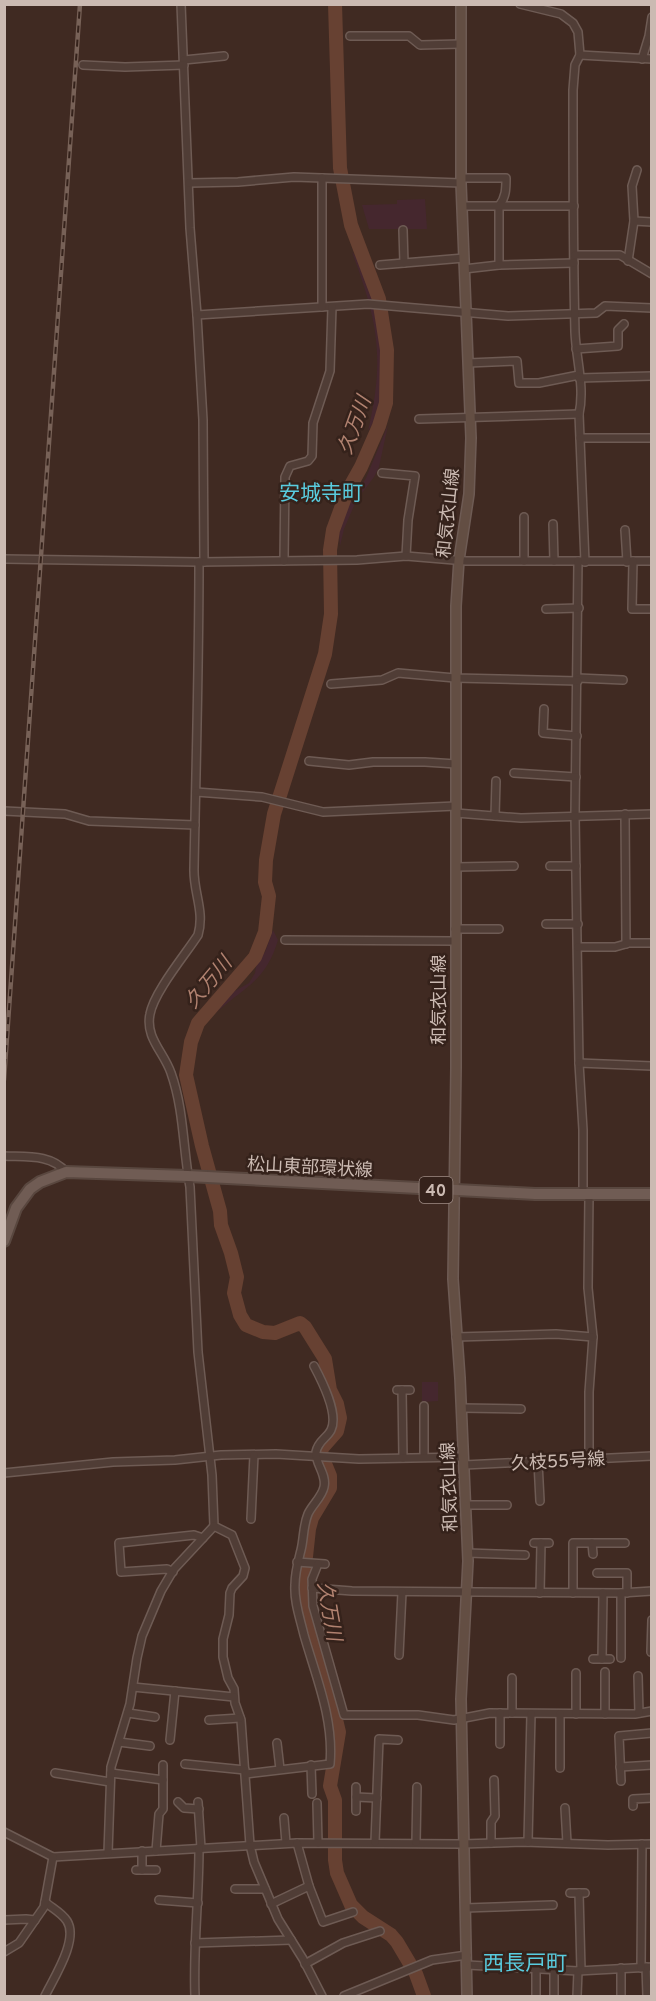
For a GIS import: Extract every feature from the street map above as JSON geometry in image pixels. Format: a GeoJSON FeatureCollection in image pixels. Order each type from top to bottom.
{"type":"FeatureCollection","features":[{"type":"Feature","properties":{"kind":"main road","name":"和気衣山線"},"geometry":{"type":"LineString","coordinates":[[460,4],[461,180],[470,416],[469,494],[459,560],[456,606],[453,1279],[462,1408],[468,1553],[461,1718],[467,1996]]}},
{"type":"Feature","properties":{"kind":"main road","name":"松山東部環状線"},"geometry":{"type":"LineString","coordinates":[[4,1241],[16,1208],[30,1189],[40,1182],[66,1172],[454,1191],[586,1195],[651,1194]]}},
{"type":"Feature","properties":{"kind":"street"},"geometry":{"type":"LineString","coordinates":[[108,1853],[111,1773],[128,1713],[142,1636],[161,1591],[173,1572],[214,1526],[211,1457],[198,1352],[192,1177],[173,1080],[152,1039],[149,1026],[153,1004],[201,927],[201,911],[194,876],[203,420],[190,228],[181,4]]}},
{"type":"Feature","properties":{"kind":"street"},"geometry":{"type":"LineString","coordinates":[[561,14],[563,4]]}},
{"type":"Feature","properties":{"kind":"street"},"geometry":{"type":"LineString","coordinates":[[521,5],[561,14],[573,23],[578,32],[580,55],[575,65],[573,90],[575,315],[582,402],[579,414],[582,562],[575,816],[579,1063],[588,1288],[593,1337],[589,1392],[589,1460]]}},
{"type":"Feature","properties":{"kind":"street"},"geometry":{"type":"LineString","coordinates":[[642,59],[649,36],[651,18]]}},
{"type":"Feature","properties":{"kind":"street"},"geometry":{"type":"LineString","coordinates":[[350,36],[409,36],[420,45],[461,44]]}},
{"type":"Feature","properties":{"kind":"street"},"geometry":{"type":"LineString","coordinates":[[580,55],[651,59]]}},
{"type":"Feature","properties":{"kind":"street"},"geometry":{"type":"LineString","coordinates":[[83,65],[125,67],[224,56]]}},
{"type":"Feature","properties":{"kind":"street"},"geometry":{"type":"LineString","coordinates":[[628,261],[634,221],[632,186],[637,170]]}},
{"type":"Feature","properties":{"kind":"street"},"geometry":{"type":"LineString","coordinates":[[189,183],[294,177],[461,180],[506,178],[506,193],[499,206],[499,265]]}},
{"type":"Feature","properties":{"kind":"street"},"geometry":{"type":"LineString","coordinates":[[322,178],[322,307]]}},
{"type":"Feature","properties":{"kind":"street"},"geometry":{"type":"LineString","coordinates":[[462,206],[574,206]]}},
{"type":"Feature","properties":{"kind":"street"},"geometry":{"type":"LineString","coordinates":[[634,221],[651,222]]}},
{"type":"Feature","properties":{"kind":"street"},"geometry":{"type":"LineString","coordinates":[[403,230],[404,263]]}},
{"type":"Feature","properties":{"kind":"street"},"geometry":{"type":"LineString","coordinates":[[464,268],[620,255],[651,274]]}},
{"type":"Feature","properties":{"kind":"street"},"geometry":{"type":"LineString","coordinates":[[380,264],[464,258]]}},
{"type":"Feature","properties":{"kind":"street"},"geometry":{"type":"LineString","coordinates":[[197,315],[368,304],[508,316],[596,314],[605,306],[651,308]]}},
{"type":"Feature","properties":{"kind":"street"},"geometry":{"type":"LineString","coordinates":[[284,561],[285,477],[290,466],[308,461],[312,456],[313,423],[330,371],[332,307]]}},
{"type":"Feature","properties":{"kind":"street"},"geometry":{"type":"LineString","coordinates":[[576,349],[618,346],[618,330],[624,324]]}},
{"type":"Feature","properties":{"kind":"street"},"geometry":{"type":"LineString","coordinates":[[468,363],[517,361],[519,383],[579,376],[651,376]]}},
{"type":"Feature","properties":{"kind":"street"},"geometry":{"type":"LineString","coordinates":[[419,419],[579,414]]}},
{"type":"Feature","properties":{"kind":"street"},"geometry":{"type":"LineString","coordinates":[[580,438],[651,438]]}},
{"type":"Feature","properties":{"kind":"street"},"geometry":{"type":"LineString","coordinates":[[382,473],[415,476],[408,520],[406,556]]}},
{"type":"Feature","properties":{"kind":"street"},"geometry":{"type":"LineString","coordinates":[[524,517],[524,561]]}},
{"type":"Feature","properties":{"kind":"street"},"geometry":{"type":"LineString","coordinates":[[553,524],[554,561]]}},
{"type":"Feature","properties":{"kind":"street"},"geometry":{"type":"LineString","coordinates":[[626,530],[632,609],[651,609]]}},
{"type":"Feature","properties":{"kind":"street"},"geometry":{"type":"LineString","coordinates":[[4,559],[201,562],[342,560],[406,556],[459,560],[651,561]]}},
{"type":"Feature","properties":{"kind":"street"},"geometry":{"type":"LineString","coordinates":[[546,609],[579,608]]}},
{"type":"Feature","properties":{"kind":"street"},"geometry":{"type":"LineString","coordinates":[[331,684],[382,680],[398,673],[455,678],[623,680]]}},
{"type":"Feature","properties":{"kind":"street"},"geometry":{"type":"LineString","coordinates":[[544,709],[543,733],[577,736]]}},
{"type":"Feature","properties":{"kind":"street"},"geometry":{"type":"LineString","coordinates":[[309,761],[349,765],[373,762],[456,764]]}},
{"type":"Feature","properties":{"kind":"street"},"geometry":{"type":"LineString","coordinates":[[514,773],[576,777]]}},
{"type":"Feature","properties":{"kind":"street"},"geometry":{"type":"LineString","coordinates":[[495,816],[496,781]]}},
{"type":"Feature","properties":{"kind":"street"},"geometry":{"type":"LineString","coordinates":[[196,792],[271,799],[323,812],[338,813],[395,808],[456,810],[521,818],[651,814]]}},
{"type":"Feature","properties":{"kind":"street"},"geometry":{"type":"LineString","coordinates":[[4,811],[64,814],[89,821],[195,825]]}},
{"type":"Feature","properties":{"kind":"street"},"geometry":{"type":"LineString","coordinates":[[625,814],[626,944]]}},
{"type":"Feature","properties":{"kind":"street"},"geometry":{"type":"LineString","coordinates":[[456,867],[514,866]]}},
{"type":"Feature","properties":{"kind":"street"},"geometry":{"type":"LineString","coordinates":[[550,866],[576,866]]}},
{"type":"Feature","properties":{"kind":"street"},"geometry":{"type":"LineString","coordinates":[[546,924],[578,924]]}},
{"type":"Feature","properties":{"kind":"street"},"geometry":{"type":"LineString","coordinates":[[455,929],[499,929]]}},
{"type":"Feature","properties":{"kind":"street"},"geometry":{"type":"LineString","coordinates":[[285,940],[455,940]]}},
{"type":"Feature","properties":{"kind":"street"},"geometry":{"type":"LineString","coordinates":[[578,947],[615,947],[651,943]]}},
{"type":"Feature","properties":{"kind":"street"},"geometry":{"type":"LineString","coordinates":[[579,1063],[651,1066]]}},
{"type":"Feature","properties":{"kind":"street"},"geometry":{"type":"LineString","coordinates":[[4,1156],[49,1159],[58,1163],[66,1172]]}},
{"type":"Feature","properties":{"kind":"street"},"geometry":{"type":"LineString","coordinates":[[456,1337],[556,1334],[593,1337]]}},
{"type":"Feature","properties":{"kind":"street"},"geometry":{"type":"LineString","coordinates":[[185,1764],[246,1772],[330,1764],[328,1719],[297,1607],[295,1585],[305,1522],[325,1486],[321,1458],[316,1454],[319,1442],[330,1433],[334,1423],[334,1412],[323,1382],[314,1366]]}},
{"type":"Feature","properties":{"kind":"street"},"geometry":{"type":"LineString","coordinates":[[403,1390],[399,1416],[404,1458]]}},
{"type":"Feature","properties":{"kind":"street"},"geometry":{"type":"LineString","coordinates":[[424,1406],[424,1457]]}},
{"type":"Feature","properties":{"kind":"street"},"geometry":{"type":"LineString","coordinates":[[462,1408],[521,1409]]}},
{"type":"Feature","properties":{"kind":"street","name":"久枝55号線"},"geometry":{"type":"LineString","coordinates":[[4,1473],[113,1462],[276,1454],[321,1458],[424,1457],[464,1461],[538,1462],[651,1456]]}},
{"type":"Feature","properties":{"kind":"street"},"geometry":{"type":"LineString","coordinates":[[251,1519],[254,1455]]}},
{"type":"Feature","properties":{"kind":"street"},"geometry":{"type":"LineString","coordinates":[[538,1462],[540,1502]]}},
{"type":"Feature","properties":{"kind":"street"},"geometry":{"type":"LineString","coordinates":[[466,1505],[507,1505]]}},
{"type":"Feature","properties":{"kind":"street"},"geometry":{"type":"LineString","coordinates":[[214,1526],[232,1534],[245,1568],[243,1576],[230,1593],[229,1615],[223,1639],[223,1657],[228,1678],[234,1689],[240,1718],[250,1845],[271,1904],[305,1964],[320,1996]]}},
{"type":"Feature","properties":{"kind":"street"},"geometry":{"type":"LineString","coordinates":[[173,1572],[167,1569],[121,1572],[119,1543],[194,1535],[203,1538]]}},
{"type":"Feature","properties":{"kind":"street"},"geometry":{"type":"LineString","coordinates":[[573,1593],[570,1565],[573,1543],[625,1542]]}},
{"type":"Feature","properties":{"kind":"street"},"geometry":{"type":"LineString","coordinates":[[540,1593],[541,1543]]}},
{"type":"Feature","properties":{"kind":"street"},"geometry":{"type":"LineString","coordinates":[[592,1543],[593,1554]]}},
{"type":"Feature","properties":{"kind":"street"},"geometry":{"type":"LineString","coordinates":[[468,1553],[525,1555]]}},
{"type":"Feature","properties":{"kind":"street"},"geometry":{"type":"LineString","coordinates":[[298,1562],[319,1564],[314,1571],[313,1606],[344,1715],[418,1715],[446,1720],[478,1714],[500,1713],[605,1714],[651,1711]]}},
{"type":"Feature","properties":{"kind":"street"},"geometry":{"type":"LineString","coordinates":[[603,1570],[627,1573],[621,1658]]}},
{"type":"Feature","properties":{"kind":"street"},"geometry":{"type":"LineString","coordinates":[[312,1588],[352,1592],[624,1593],[651,1591]]}},
{"type":"Feature","properties":{"kind":"street"},"geometry":{"type":"LineString","coordinates":[[399,1655],[402,1592]]}},
{"type":"Feature","properties":{"kind":"street"},"geometry":{"type":"LineString","coordinates":[[602,1659],[603,1593]]}},
{"type":"Feature","properties":{"kind":"street"},"geometry":{"type":"LineString","coordinates":[[651,1620],[651,1652]]}},
{"type":"Feature","properties":{"kind":"street"},"geometry":{"type":"LineString","coordinates":[[593,1659],[610,1659]]}},
{"type":"Feature","properties":{"kind":"street"},"geometry":{"type":"LineString","coordinates":[[605,1672],[605,1714]]}},
{"type":"Feature","properties":{"kind":"street"},"geometry":{"type":"LineString","coordinates":[[576,1673],[576,1714]]}},
{"type":"Feature","properties":{"kind":"street"},"geometry":{"type":"LineString","coordinates":[[638,1676],[639,1713]]}},
{"type":"Feature","properties":{"kind":"street"},"geometry":{"type":"LineString","coordinates":[[512,1678],[512,1713]]}},
{"type":"Feature","properties":{"kind":"street"},"geometry":{"type":"LineString","coordinates":[[133,1687],[234,1697]]}},
{"type":"Feature","properties":{"kind":"street"},"geometry":{"type":"LineString","coordinates":[[170,1740],[175,1691]]}},
{"type":"Feature","properties":{"kind":"street"},"geometry":{"type":"LineString","coordinates":[[128,1713],[155,1717]]}},
{"type":"Feature","properties":{"kind":"street"},"geometry":{"type":"LineString","coordinates":[[500,1713],[500,1744]]}},
{"type":"Feature","properties":{"kind":"street"},"geometry":{"type":"LineString","coordinates":[[528,1842],[531,1714]]}},
{"type":"Feature","properties":{"kind":"street"},"geometry":{"type":"LineString","coordinates":[[560,1714],[560,1768]]}},
{"type":"Feature","properties":{"kind":"street"},"geometry":{"type":"LineString","coordinates":[[209,1720],[240,1718]]}},
{"type":"Feature","properties":{"kind":"street"},"geometry":{"type":"LineString","coordinates":[[621,1781],[619,1736],[651,1733]]}},
{"type":"Feature","properties":{"kind":"street"},"geometry":{"type":"LineString","coordinates":[[375,1842],[379,1739],[398,1740]]}},
{"type":"Feature","properties":{"kind":"street"},"geometry":{"type":"LineString","coordinates":[[119,1742],[150,1746]]}},
{"type":"Feature","properties":{"kind":"street"},"geometry":{"type":"LineString","coordinates":[[277,1743],[280,1769]]}},
{"type":"Feature","properties":{"kind":"street"},"geometry":{"type":"LineString","coordinates":[[156,1851],[159,1814],[163,1809],[163,1765]]}},
{"type":"Feature","properties":{"kind":"street"},"geometry":{"type":"LineString","coordinates":[[311,1765],[312,1794]]}},
{"type":"Feature","properties":{"kind":"street"},"geometry":{"type":"LineString","coordinates":[[620,1767],[651,1765]]}},
{"type":"Feature","properties":{"kind":"street"},"geometry":{"type":"LineString","coordinates":[[55,1773],[110,1782]]}},
{"type":"Feature","properties":{"kind":"street"},"geometry":{"type":"LineString","coordinates":[[111,1773],[163,1780]]}},
{"type":"Feature","properties":{"kind":"street"},"geometry":{"type":"LineString","coordinates":[[491,1843],[491,1822],[495,1816],[496,1785]]}},
{"type":"Feature","properties":{"kind":"street"},"geometry":{"type":"LineString","coordinates":[[416,1842],[417,1787]]}},
{"type":"Feature","properties":{"kind":"street"},"geometry":{"type":"LineString","coordinates":[[356,1788],[356,1811]]}},
{"type":"Feature","properties":{"kind":"street"},"geometry":{"type":"LineString","coordinates":[[356,1797],[377,1798]]}},
{"type":"Feature","properties":{"kind":"street"},"geometry":{"type":"LineString","coordinates":[[633,1806],[633,1798],[651,1798]]}},
{"type":"Feature","properties":{"kind":"street"},"geometry":{"type":"LineString","coordinates":[[178,1802],[184,1808],[199,1806],[200,1848],[195,1996]]}},
{"type":"Feature","properties":{"kind":"street"},"geometry":{"type":"LineString","coordinates":[[317,1803],[318,1843]]}},
{"type":"Feature","properties":{"kind":"street"},"geometry":{"type":"LineString","coordinates":[[565,1808],[567,1843]]}},
{"type":"Feature","properties":{"kind":"street"},"geometry":{"type":"LineString","coordinates":[[284,1818],[286,1843]]}},
{"type":"Feature","properties":{"kind":"street"},"geometry":{"type":"LineString","coordinates":[[4,1832],[53,1857],[286,1843],[651,1844]]}},
{"type":"Feature","properties":{"kind":"street"},"geometry":{"type":"LineString","coordinates":[[297,1843],[309,1886],[323,1922],[353,1912]]}},
{"type":"Feature","properties":{"kind":"street"},"geometry":{"type":"LineString","coordinates":[[642,1844],[647,1996]]}},
{"type":"Feature","properties":{"kind":"street"},"geometry":{"type":"LineString","coordinates":[[142,1851],[139,1870],[156,1870]]}},
{"type":"Feature","properties":{"kind":"street"},"geometry":{"type":"LineString","coordinates":[[4,1952],[19,1943],[45,1902],[53,1857]]}},
{"type":"Feature","properties":{"kind":"street"},"geometry":{"type":"LineString","coordinates":[[271,1904],[309,1886]]}},
{"type":"Feature","properties":{"kind":"street"},"geometry":{"type":"LineString","coordinates":[[235,1889],[265,1889]]}},
{"type":"Feature","properties":{"kind":"street"},"geometry":{"type":"LineString","coordinates":[[570,1893],[582,1893],[577,1996]]}},
{"type":"Feature","properties":{"kind":"street"},"geometry":{"type":"LineString","coordinates":[[159,1900],[198,1903]]}},
{"type":"Feature","properties":{"kind":"street"},"geometry":{"type":"LineString","coordinates":[[45,1902],[67,1920],[69,1933],[61,1968],[45,1996]]}},
{"type":"Feature","properties":{"kind":"street"},"geometry":{"type":"LineString","coordinates":[[465,1908],[553,1905]]}},
{"type":"Feature","properties":{"kind":"street"},"geometry":{"type":"LineString","coordinates":[[4,1920],[35,1920]]}},
{"type":"Feature","properties":{"kind":"street"},"geometry":{"type":"LineString","coordinates":[[305,1964],[343,1943],[380,1931]]}},
{"type":"Feature","properties":{"kind":"street"},"geometry":{"type":"LineString","coordinates":[[195,1943],[291,1940]]}},
{"type":"Feature","properties":{"kind":"street"},"geometry":{"type":"LineString","coordinates":[[344,1996],[432,1960],[467,1960],[554,1971],[646,1967]]}},
{"type":"Feature","properties":{"kind":"street"},"geometry":{"type":"LineString","coordinates":[[621,1968],[621,1996]]}},
{"type":"Feature","properties":{"kind":"street"},"geometry":{"type":"LineString","coordinates":[[536,1970],[536,1996]]}},
{"type":"Feature","properties":{"kind":"street"},"geometry":{"type":"LineString","coordinates":[[554,1971],[554,1996]]}},
{"type":"Feature","properties":{"kind":"shaded area"},"geometry":{"type":"Polygon","coordinates":[[[425,199],[427,229],[369,229],[362,205],[397,204],[397,200],[425,199]]]}},
{"type":"Feature","properties":{"kind":"shaded area"},"geometry":{"type":"Polygon","coordinates":[[[352,252],[361,264],[368,282],[379,328],[382,353],[382,396],[378,414],[368,431],[376,382],[376,340],[368,299],[352,252]]]}},
{"type":"Feature","properties":{"kind":"shaded area"},"geometry":{"type":"Polygon","coordinates":[[[388,425],[379,467],[356,501],[344,529],[340,546],[339,533],[342,522],[351,501],[366,478],[388,425]]]}},
{"type":"Feature","properties":{"kind":"shaded area"},"geometry":{"type":"Polygon","coordinates":[[[273,930],[278,940],[261,974],[217,1012],[233,992],[249,983],[273,930]]]}},
{"type":"Feature","properties":{"kind":"shaded area"},"geometry":{"type":"Polygon","coordinates":[[[422,1382],[438,1382],[438,1401],[422,1402],[422,1382]]]}},
{"type":"Feature","properties":{"kind":"waterway","name":"久万川"},"geometry":{"type":"LineString","coordinates":[[335,4],[340,168],[351,225],[379,299],[387,350],[386,403],[379,426],[347,492],[333,530],[330,550],[331,614],[325,654],[274,814],[266,860],[265,882],[269,896],[265,932],[255,957],[198,1023],[191,1042],[186,1075],[220,1211],[221,1225],[237,1277],[234,1293],[240,1315],[246,1325],[263,1332],[275,1333],[300,1323],[305,1327],[325,1359],[330,1390],[337,1404],[340,1418],[337,1431],[322,1448],[321,1454],[330,1476],[330,1488],[312,1518],[304,1575],[306,1605],[318,1648],[316,1658],[329,1690],[339,1732],[330,1786],[335,1800],[335,1860],[337,1873],[351,1905],[363,1917],[391,1935],[397,1942],[416,1974],[424,1996]]}},
{"type":"Feature","properties":{"kind":"railway"},"geometry":{"type":"LineString","coordinates":[[4,1080],[80,4]]}},
{"type":"Feature","properties":{"kind":"district","name":"安城寺町"},"geometry":{"type":"Point","coordinates":[321,493]}},
{"type":"Feature","properties":{"kind":"district","name":"西長戸町"},"geometry":{"type":"Point","coordinates":[525,1963]}}]}
